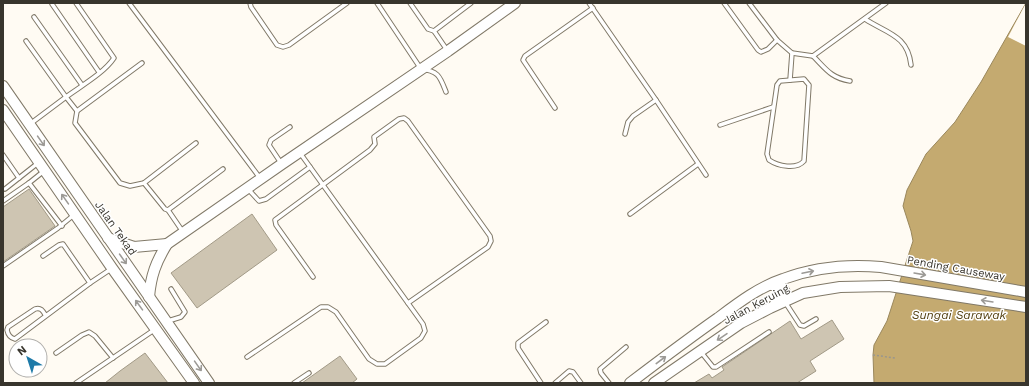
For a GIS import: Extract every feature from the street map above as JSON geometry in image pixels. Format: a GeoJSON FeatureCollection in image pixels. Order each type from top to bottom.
{"type":"FeatureCollection","features":[{"type":"Feature","properties":{"kind":"street"},"geometry":{"type":"LineString","coordinates":[[149,297],[152,273],[158,258],[167,244],[448,51],[504,8],[515,3]]}},
{"type":"Feature","properties":{"kind":"street","name":"Jalan Tekad"},"geometry":{"type":"LineString","coordinates":[[3,86],[209,383]]}},
{"type":"Feature","properties":{"kind":"street"},"geometry":{"type":"LineString","coordinates":[[3,110],[112,268],[194,383]]}},
{"type":"Feature","properties":{"kind":"street"},"geometry":{"type":"LineString","coordinates":[[108,238],[134,247],[167,244]]}},
{"type":"Feature","properties":{"kind":"street","name":"Jalan Keruing"},"geometry":{"type":"LineString","coordinates":[[630,383],[728,310],[781,279],[833,267],[858,265],[881,267]]}},
{"type":"Feature","properties":{"kind":"street","name":"Pending Causeway"},"geometry":{"type":"LineString","coordinates":[[881,267],[1026,292]]}},
{"type":"Feature","properties":{"kind":"street"},"geometry":{"type":"LineString","coordinates":[[765,287],[780,285],[785,292],[783,297],[770,308]]}},
{"type":"Feature","properties":{"kind":"street","name":"Jalan Keruing"},"geometry":{"type":"LineString","coordinates":[[654,383],[741,323],[784,301],[804,293],[840,287],[889,286],[1026,307]]}},
{"type":"Feature","properties":{"kind":"lane"},"geometry":{"type":"LineString","coordinates":[[29,125],[99,72],[114,58],[76,3]]}},
{"type":"Feature","properties":{"kind":"lane"},"geometry":{"type":"LineString","coordinates":[[129,3],[261,179]]}},
{"type":"Feature","properties":{"kind":"lane"},"geometry":{"type":"LineString","coordinates":[[250,3],[251,7],[277,45],[283,47],[289,45],[347,3]]}},
{"type":"Feature","properties":{"kind":"lane"},"geometry":{"type":"LineString","coordinates":[[377,3],[422,69],[432,70],[440,77],[446,92]]}},
{"type":"Feature","properties":{"kind":"lane"},"geometry":{"type":"LineString","coordinates":[[410,3],[428,29],[434,32],[448,51]]}},
{"type":"Feature","properties":{"kind":"lane"},"geometry":{"type":"LineString","coordinates":[[434,32],[471,3]]}},
{"type":"Feature","properties":{"kind":"lane"},"geometry":{"type":"LineString","coordinates":[[589,3],[706,175]]}},
{"type":"Feature","properties":{"kind":"lane"},"geometry":{"type":"LineString","coordinates":[[724,3],[758,50],[761,52],[765,50],[777,40]]}},
{"type":"Feature","properties":{"kind":"lane"},"geometry":{"type":"LineString","coordinates":[[750,3],[777,40],[792,53],[813,56],[834,77],[850,80]]}},
{"type":"Feature","properties":{"kind":"lane"},"geometry":{"type":"LineString","coordinates":[[813,56],[865,20],[886,3]]}},
{"type":"Feature","properties":{"kind":"lane"},"geometry":{"type":"LineString","coordinates":[[52,4],[99,72]]}},
{"type":"Feature","properties":{"kind":"lane"},"geometry":{"type":"LineString","coordinates":[[555,108],[524,60],[526,56],[593,8]]}},
{"type":"Feature","properties":{"kind":"lane"},"geometry":{"type":"LineString","coordinates":[[34,17],[82,85]]}},
{"type":"Feature","properties":{"kind":"lane"},"geometry":{"type":"LineString","coordinates":[[865,20],[902,41],[911,65]]}},
{"type":"Feature","properties":{"kind":"lane"},"geometry":{"type":"LineString","coordinates":[[26,41],[77,112]]}},
{"type":"Feature","properties":{"kind":"lane"},"geometry":{"type":"LineString","coordinates":[[790,80],[792,53]]}},
{"type":"Feature","properties":{"kind":"lane"},"geometry":{"type":"LineString","coordinates":[[142,63],[77,112],[75,123],[120,183],[130,186],[144,183],[196,143]]}},
{"type":"Feature","properties":{"kind":"lane"},"geometry":{"type":"LineString","coordinates":[[804,79],[809,86],[804,162],[801,165],[774,164],[769,160],[767,154],[773,107],[777,85],[780,81],[804,79]]}},
{"type":"Feature","properties":{"kind":"lane"},"geometry":{"type":"LineString","coordinates":[[625,134],[628,122],[633,116],[656,100]]}},
{"type":"Feature","properties":{"kind":"lane"},"geometry":{"type":"LineString","coordinates":[[720,125],[773,107]]}},
{"type":"Feature","properties":{"kind":"lane"},"geometry":{"type":"LineString","coordinates":[[313,277],[275,220],[370,150],[375,144],[374,137],[399,119],[404,118],[408,121],[490,236],[491,241],[488,247],[408,303]]}},
{"type":"Feature","properties":{"kind":"lane"},"geometry":{"type":"LineString","coordinates":[[282,164],[269,145],[271,140],[290,127]]}},
{"type":"Feature","properties":{"kind":"lane"},"geometry":{"type":"LineString","coordinates":[[247,357],[321,307],[328,307],[336,312],[369,359],[377,364],[385,364],[421,338],[425,331],[423,324],[324,184],[299,152]]}},
{"type":"Feature","properties":{"kind":"lane"},"geometry":{"type":"LineString","coordinates":[[3,155],[19,178]]}},
{"type":"Feature","properties":{"kind":"lane"},"geometry":{"type":"LineString","coordinates":[[630,214],[698,164]]}},
{"type":"Feature","properties":{"kind":"lane"},"geometry":{"type":"LineString","coordinates":[[5,189],[19,178],[42,166]]}},
{"type":"Feature","properties":{"kind":"lane"},"geometry":{"type":"LineString","coordinates":[[3,201],[28,183],[42,166]]}},
{"type":"Feature","properties":{"kind":"lane"},"geometry":{"type":"LineString","coordinates":[[247,188],[259,201],[266,199],[310,167]]}},
{"type":"Feature","properties":{"kind":"lane"},"geometry":{"type":"LineString","coordinates":[[168,210],[223,169]]}},
{"type":"Feature","properties":{"kind":"lane"},"geometry":{"type":"LineString","coordinates":[[28,183],[62,226]]}},
{"type":"Feature","properties":{"kind":"lane"},"geometry":{"type":"LineString","coordinates":[[144,183],[165,209],[168,210],[184,233]]}},
{"type":"Feature","properties":{"kind":"lane"},"geometry":{"type":"LineString","coordinates":[[3,266],[62,226],[76,214]]}},
{"type":"Feature","properties":{"kind":"lane"},"geometry":{"type":"LineString","coordinates":[[43,256],[58,245],[63,244],[90,283]]}},
{"type":"Feature","properties":{"kind":"lane"},"geometry":{"type":"LineString","coordinates":[[46,316],[41,309],[34,308],[6,330],[12,338],[15,339],[112,268]]}},
{"type":"Feature","properties":{"kind":"lane"},"geometry":{"type":"LineString","coordinates":[[167,322],[181,318],[185,312],[170,289]]}},
{"type":"Feature","properties":{"kind":"lane"},"geometry":{"type":"LineString","coordinates":[[784,301],[800,325],[804,326],[816,319]]}},
{"type":"Feature","properties":{"kind":"lane"},"geometry":{"type":"LineString","coordinates":[[541,383],[518,348],[518,343],[546,322]]}},
{"type":"Feature","properties":{"kind":"lane"},"geometry":{"type":"LineString","coordinates":[[76,383],[156,329]]}},
{"type":"Feature","properties":{"kind":"lane"},"geometry":{"type":"LineString","coordinates":[[56,353],[82,335],[89,332],[95,336],[113,358]]}},
{"type":"Feature","properties":{"kind":"lane"},"geometry":{"type":"LineString","coordinates":[[700,352],[713,367],[716,367],[769,332]]}},
{"type":"Feature","properties":{"kind":"lane"},"geometry":{"type":"LineString","coordinates":[[609,383],[600,369],[626,347]]}},
{"type":"Feature","properties":{"kind":"lane"},"geometry":{"type":"LineString","coordinates":[[555,383],[569,371],[573,372],[582,383]]}},
{"type":"Feature","properties":{"kind":"lane"},"geometry":{"type":"LineString","coordinates":[[294,383],[309,373]]}},
{"type":"Feature","properties":{"kind":"path"},"geometry":{"type":"LineString","coordinates":[[873,355],[895,358]]}},
{"type":"Feature","properties":{"kind":"water","name":"Sungai Sarawak"},"geometry":{"type":"Polygon","coordinates":[[[1026,3],[1026,383],[874,383],[874,345],[887,321],[913,241],[903,206],[907,190],[926,154],[955,122],[981,82],[1026,3]]]}},
{"type":"Feature","properties":{"kind":"pier"},"geometry":{"type":"Polygon","coordinates":[[[1026,3],[1026,46],[1008,37],[1026,3]]]}},
{"type":"Feature","properties":{"kind":"building"},"geometry":{"type":"Polygon","coordinates":[[[29,189],[55,226],[3,262],[3,207],[29,189]]]}},
{"type":"Feature","properties":{"kind":"building"},"geometry":{"type":"Polygon","coordinates":[[[252,214],[277,250],[197,308],[171,273],[252,214]]]}},
{"type":"Feature","properties":{"kind":"building"},"geometry":{"type":"Polygon","coordinates":[[[832,320],[844,339],[810,361],[816,371],[797,383],[694,383],[709,374],[712,378],[724,370],[722,367],[790,321],[801,339],[832,320]]]}},
{"type":"Feature","properties":{"kind":"building"},"geometry":{"type":"Polygon","coordinates":[[[145,353],[168,383],[105,383],[120,371],[145,353]]]}},
{"type":"Feature","properties":{"kind":"building"},"geometry":{"type":"Polygon","coordinates":[[[340,356],[357,379],[352,383],[302,383],[340,356]]]}}]}
